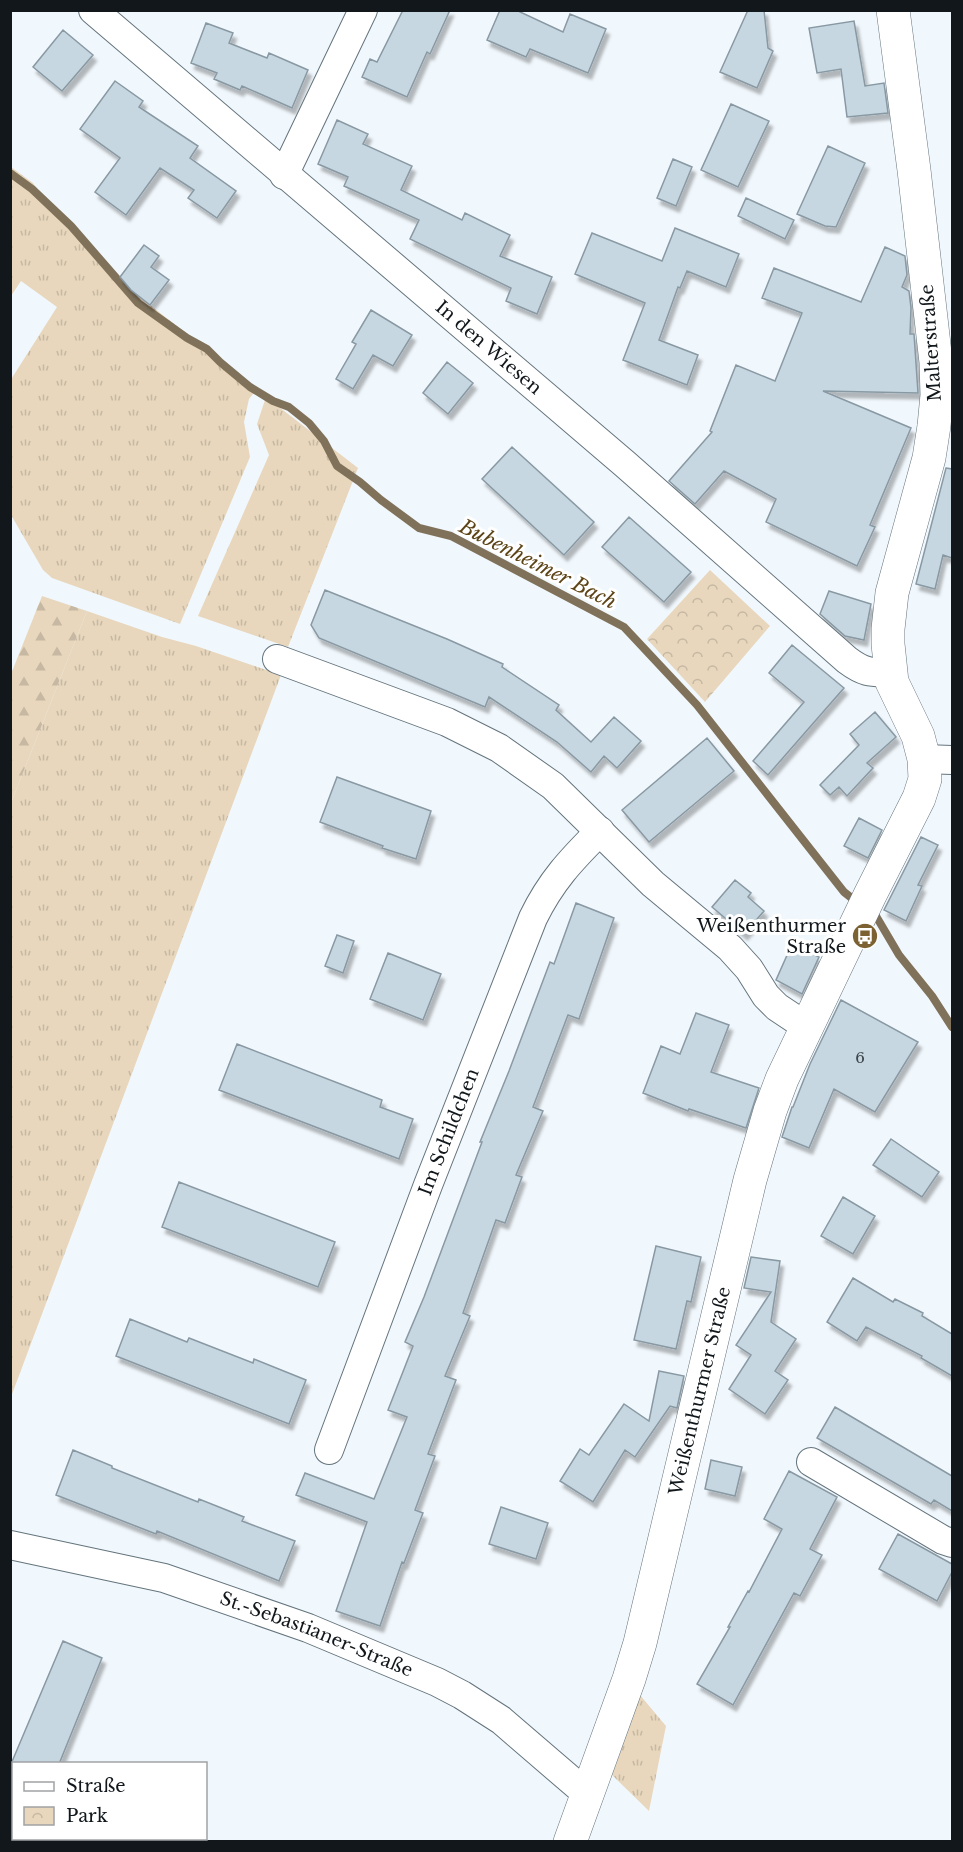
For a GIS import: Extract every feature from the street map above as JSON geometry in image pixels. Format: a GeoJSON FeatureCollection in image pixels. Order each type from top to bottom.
{"type":"FeatureCollection","features":[{"type":"Feature","properties":{"kind":"main road","name":"Malterstraße"},"geometry":{"type":"LineString","coordinates":[[890,672],[888,629],[892,593],[929,458],[943,428],[937,395],[936,362],[894,10]]}},
{"type":"Feature","properties":{"kind":"main road","name":"Weißenthurmer Straße"},"geometry":{"type":"LineString","coordinates":[[579,1818],[640,1643],[759,1146],[782,1078],[919,798],[925,779],[938,759],[918,736],[895,690],[890,672]]}},
{"type":"Feature","properties":{"kind":"street","name":"In den Wiesen"},"geometry":{"type":"LineString","coordinates":[[93,10],[625,464],[847,660],[864,671],[890,672]]}},
{"type":"Feature","properties":{"kind":"street"},"geometry":{"type":"LineString","coordinates":[[284,175],[363,10]]}},
{"type":"Feature","properties":{"kind":"street"},"geometry":{"type":"LineString","coordinates":[[277,659],[421,711],[472,733],[500,748],[535,772],[553,786],[653,884],[730,948],[777,1007],[807,1027]]}},
{"type":"Feature","properties":{"kind":"street","name":"Im Schildchen"},"geometry":{"type":"LineString","coordinates":[[329,1450],[428,1185],[533,918],[559,873],[600,831]]}},
{"type":"Feature","properties":{"kind":"street"},"geometry":{"type":"LineString","coordinates":[[811,1462],[943,1540],[952,1543]]}},
{"type":"Feature","properties":{"kind":"street","name":"St.-Sebastianer-Straße"},"geometry":{"type":"LineString","coordinates":[[10,1545],[164,1578],[308,1628],[437,1682],[501,1720],[579,1818]]}},
{"type":"Feature","properties":{"kind":"green space"},"geometry":{"type":"Polygon","coordinates":[[[11,167],[33,183],[44,198],[72,222],[131,290],[257,389],[249,399],[244,422],[250,457],[180,624],[52,578],[43,570],[11,515],[10,381],[57,307],[21,281],[11,296],[11,167]]]}},
{"type":"Feature","properties":{"kind":"green space"},"geometry":{"type":"Polygon","coordinates":[[[266,397],[358,468],[288,647],[198,616],[269,455],[257,424],[266,397]]]}},
{"type":"Feature","properties":{"kind":"green space"},"geometry":{"type":"Polygon","coordinates":[[[710,570],[770,626],[705,702],[647,639],[710,570]]]}},
{"type":"Feature","properties":{"kind":"green space"},"geometry":{"type":"Polygon","coordinates":[[[42,596],[87,611],[11,803],[11,674],[42,596]]]}},
{"type":"Feature","properties":{"kind":"green space"},"geometry":{"type":"Polygon","coordinates":[[[87,611],[281,675],[11,1397],[11,803],[87,611]]]}},
{"type":"Feature","properties":{"kind":"green space"},"geometry":{"type":"Polygon","coordinates":[[[640,1695],[666,1726],[649,1811],[612,1775],[640,1695]]]}},
{"type":"Feature","properties":{"kind":"building"},"geometry":{"type":"Polygon","coordinates":[[[403,10],[450,10],[430,54],[427,52],[407,97],[362,77],[370,59],[377,62],[403,10]]]}},
{"type":"Feature","properties":{"kind":"building"},"geometry":{"type":"Polygon","coordinates":[[[500,10],[516,10],[563,32],[570,14],[606,29],[588,73],[530,49],[526,57],[487,40],[500,10]]]}},
{"type":"Feature","properties":{"kind":"building"},"geometry":{"type":"Polygon","coordinates":[[[748,10],[764,10],[768,48],[773,51],[757,88],[720,72],[748,10]]]}},
{"type":"Feature","properties":{"kind":"building"},"geometry":{"type":"Polygon","coordinates":[[[854,21],[865,86],[884,83],[888,113],[847,117],[841,69],[817,73],[809,28],[854,21]]]}},
{"type":"Feature","properties":{"kind":"building"},"geometry":{"type":"Polygon","coordinates":[[[206,23],[233,33],[229,43],[267,58],[269,53],[308,70],[292,108],[242,86],[240,90],[214,79],[217,73],[191,63],[206,23]]]}},
{"type":"Feature","properties":{"kind":"building"},"geometry":{"type":"Polygon","coordinates":[[[63,30],[93,55],[62,91],[33,67],[63,30]]]}},
{"type":"Feature","properties":{"kind":"building"},"geometry":{"type":"Polygon","coordinates":[[[115,81],[143,101],[139,107],[198,146],[190,158],[236,191],[217,218],[188,198],[194,190],[160,168],[126,215],[95,192],[120,158],[80,129],[115,81]]]}},
{"type":"Feature","properties":{"kind":"building"},"geometry":{"type":"Polygon","coordinates":[[[731,104],[769,121],[738,187],[701,170],[731,104]]]}},
{"type":"Feature","properties":{"kind":"building"},"geometry":{"type":"Polygon","coordinates":[[[337,120],[368,134],[363,144],[412,166],[401,190],[462,220],[465,213],[510,235],[500,256],[552,277],[537,314],[506,301],[511,288],[410,239],[419,220],[344,186],[348,177],[318,164],[337,120]]]}},
{"type":"Feature","properties":{"kind":"building"},"geometry":{"type":"Polygon","coordinates":[[[828,146],[865,163],[836,227],[825,226],[797,214],[828,146]]]}},
{"type":"Feature","properties":{"kind":"building"},"geometry":{"type":"Polygon","coordinates":[[[673,159],[692,167],[676,206],[657,198],[673,159]]]}},
{"type":"Feature","properties":{"kind":"building"},"geometry":{"type":"Polygon","coordinates":[[[746,198],[794,220],[785,239],[738,216],[746,198]]]}},
{"type":"Feature","properties":{"kind":"building"},"geometry":{"type":"Polygon","coordinates":[[[675,228],[739,254],[726,287],[687,271],[680,288],[678,287],[659,340],[698,355],[687,385],[623,360],[645,303],[575,274],[592,233],[662,261],[675,228]]]}},
{"type":"Feature","properties":{"kind":"building"},"geometry":{"type":"Polygon","coordinates":[[[144,245],[159,256],[151,267],[169,280],[150,305],[131,290],[120,277],[144,245]]]}},
{"type":"Feature","properties":{"kind":"building"},"geometry":{"type":"Polygon","coordinates":[[[885,247],[905,256],[907,275],[902,287],[909,291],[910,334],[914,334],[918,393],[823,391],[911,428],[870,525],[875,527],[857,566],[766,522],[776,499],[724,471],[695,504],[669,481],[712,432],[710,431],[736,365],[775,381],[802,313],[762,298],[774,268],[861,302],[885,247]]]}},
{"type":"Feature","properties":{"kind":"building"},"geometry":{"type":"Polygon","coordinates":[[[371,310],[412,335],[393,366],[373,355],[353,389],[336,379],[356,344],[352,342],[371,310]]]}},
{"type":"Feature","properties":{"kind":"building"},"geometry":{"type":"Polygon","coordinates":[[[447,362],[473,383],[448,414],[423,393],[447,362]]]}},
{"type":"Feature","properties":{"kind":"building"},"geometry":{"type":"Polygon","coordinates":[[[512,447],[594,522],[564,555],[482,479],[512,447]]]}},
{"type":"Feature","properties":{"kind":"building"},"geometry":{"type":"Polygon","coordinates":[[[946,468],[952,469],[952,558],[943,555],[935,589],[916,584],[946,468]]]}},
{"type":"Feature","properties":{"kind":"building"},"geometry":{"type":"Polygon","coordinates":[[[629,517],[691,572],[664,602],[602,547],[629,517]]]}},
{"type":"Feature","properties":{"kind":"building"},"geometry":{"type":"Polygon","coordinates":[[[325,590],[503,664],[502,667],[559,705],[556,710],[591,742],[614,717],[641,741],[617,768],[604,756],[591,772],[557,742],[489,697],[485,707],[319,638],[311,625],[325,590]]]}},
{"type":"Feature","properties":{"kind":"building"},"geometry":{"type":"Polygon","coordinates":[[[829,591],[871,604],[864,640],[845,636],[820,614],[829,591]]]}},
{"type":"Feature","properties":{"kind":"building"},"geometry":{"type":"Polygon","coordinates":[[[792,645],[844,688],[768,775],[753,761],[804,702],[769,673],[792,645]]]}},
{"type":"Feature","properties":{"kind":"building"},"geometry":{"type":"Polygon","coordinates":[[[875,712],[896,737],[867,763],[873,768],[847,796],[839,787],[830,795],[820,785],[859,745],[850,734],[875,712]]]}},
{"type":"Feature","properties":{"kind":"building"},"geometry":{"type":"Polygon","coordinates":[[[707,738],[734,771],[649,842],[622,810],[707,738]]]}},
{"type":"Feature","properties":{"kind":"building"},"geometry":{"type":"Polygon","coordinates":[[[337,777],[431,811],[416,859],[382,848],[383,846],[320,822],[337,777]]]}},
{"type":"Feature","properties":{"kind":"building"},"geometry":{"type":"Polygon","coordinates":[[[859,818],[882,830],[868,858],[844,846],[859,818]]]}},
{"type":"Feature","properties":{"kind":"building"},"geometry":{"type":"Polygon","coordinates":[[[921,837],[938,845],[918,885],[922,886],[906,921],[884,910],[921,837]]]}},
{"type":"Feature","properties":{"kind":"building"},"geometry":{"type":"Polygon","coordinates":[[[735,880],[751,893],[748,897],[764,911],[744,934],[712,907],[735,880]]]}},
{"type":"Feature","properties":{"kind":"building"},"geometry":{"type":"Polygon","coordinates":[[[576,903],[614,918],[579,1019],[568,1015],[533,1107],[543,1111],[516,1175],[522,1177],[505,1223],[496,1220],[463,1313],[470,1316],[445,1376],[456,1380],[428,1454],[435,1456],[415,1510],[423,1513],[404,1563],[402,1562],[380,1626],[336,1611],[367,1522],[296,1495],[305,1473],[374,1499],[407,1417],[388,1410],[413,1346],[405,1342],[550,962],[554,964],[576,903]]]}},
{"type":"Feature","properties":{"kind":"building"},"geometry":{"type":"Polygon","coordinates":[[[337,935],[354,941],[343,973],[325,966],[337,935]]]}},
{"type":"Feature","properties":{"kind":"building"},"geometry":{"type":"Polygon","coordinates":[[[792,944],[819,957],[802,994],[776,980],[792,944]]]}},
{"type":"Feature","properties":{"kind":"building"},"geometry":{"type":"Polygon","coordinates":[[[388,953],[441,974],[423,1020],[370,999],[388,953]]]}},
{"type":"Feature","properties":{"kind":"building"},"geometry":{"type":"Polygon","coordinates":[[[841,1000],[918,1042],[875,1112],[834,1089],[809,1148],[782,1137],[810,1064],[841,1000]]]}},
{"type":"Feature","properties":{"kind":"building"},"geometry":{"type":"Polygon","coordinates":[[[696,1013],[729,1025],[711,1072],[759,1088],[746,1128],[689,1109],[688,1111],[643,1093],[661,1046],[680,1054],[696,1013]]]}},
{"type":"Feature","properties":{"kind":"building"},"geometry":{"type":"Polygon","coordinates":[[[237,1044],[382,1100],[380,1107],[413,1119],[399,1159],[219,1090],[237,1044]]]}},
{"type":"Feature","properties":{"kind":"building"},"geometry":{"type":"Polygon","coordinates":[[[891,1139],[939,1172],[922,1197],[873,1165],[891,1139]]]}},
{"type":"Feature","properties":{"kind":"building"},"geometry":{"type":"Polygon","coordinates":[[[179,1182],[335,1242],[318,1287],[162,1227],[179,1182]]]}},
{"type":"Feature","properties":{"kind":"building"},"geometry":{"type":"Polygon","coordinates":[[[843,1197],[875,1216],[853,1254],[821,1236],[843,1197]]]}},
{"type":"Feature","properties":{"kind":"building"},"geometry":{"type":"Polygon","coordinates":[[[656,1246],[701,1257],[691,1302],[687,1301],[676,1349],[634,1340],[656,1246]]]}},
{"type":"Feature","properties":{"kind":"building"},"geometry":{"type":"Polygon","coordinates":[[[751,1257],[780,1261],[771,1322],[796,1339],[775,1371],[788,1380],[765,1414],[729,1389],[751,1355],[736,1345],[771,1292],[744,1288],[751,1257]]]}},
{"type":"Feature","properties":{"kind":"building"},"geometry":{"type":"Polygon","coordinates":[[[853,1278],[893,1302],[895,1299],[923,1313],[922,1316],[952,1334],[952,1376],[921,1358],[922,1356],[866,1327],[857,1341],[827,1322],[853,1278]]]}},
{"type":"Feature","properties":{"kind":"building"},"geometry":{"type":"Polygon","coordinates":[[[130,1319],[187,1342],[189,1338],[253,1363],[254,1359],[306,1380],[289,1424],[116,1356],[130,1319]]]}},
{"type":"Feature","properties":{"kind":"building"},"geometry":{"type":"Polygon","coordinates":[[[659,1371],[684,1376],[677,1408],[670,1406],[635,1457],[625,1450],[593,1502],[560,1481],[580,1449],[589,1455],[624,1404],[649,1421],[659,1371]]]}},
{"type":"Feature","properties":{"kind":"building"},"geometry":{"type":"Polygon","coordinates":[[[835,1407],[952,1476],[952,1511],[934,1500],[931,1504],[817,1438],[835,1407]]]}},
{"type":"Feature","properties":{"kind":"building"},"geometry":{"type":"Polygon","coordinates":[[[73,1450],[198,1502],[199,1499],[244,1517],[242,1521],[295,1541],[279,1581],[157,1531],[156,1534],[56,1495],[73,1450]]]}},
{"type":"Feature","properties":{"kind":"building"},"geometry":{"type":"Polygon","coordinates":[[[711,1460],[742,1467],[735,1496],[705,1489],[711,1460]]]}},
{"type":"Feature","properties":{"kind":"building"},"geometry":{"type":"Polygon","coordinates":[[[789,1471],[837,1497],[810,1549],[822,1555],[800,1596],[794,1593],[733,1705],[697,1684],[782,1529],[764,1519],[789,1471]]]}},
{"type":"Feature","properties":{"kind":"building"},"geometry":{"type":"Polygon","coordinates":[[[501,1507],[548,1523],[536,1559],[489,1544],[501,1507]]]}},
{"type":"Feature","properties":{"kind":"building"},"geometry":{"type":"Polygon","coordinates":[[[898,1534],[952,1564],[952,1572],[937,1601],[879,1569],[898,1534]]]}},
{"type":"Feature","properties":{"kind":"building"},"geometry":{"type":"Polygon","coordinates":[[[63,1641],[102,1658],[60,1762],[12,1762],[11,1764],[63,1641]]]}},
{"type":"Feature","properties":{"kind":"waterway","name":"Bubenheimer Bach"},"geometry":{"type":"LineString","coordinates":[[10,173],[32,189],[71,226],[138,303],[187,338],[207,349],[250,387],[273,401],[289,407],[309,423],[324,441],[337,466],[381,500],[419,528],[451,536],[624,627],[697,705],[844,892],[858,903]]}},
{"type":"Feature","properties":{"kind":"waterway"},"geometry":{"type":"LineString","coordinates":[[870,911],[876,916],[899,955],[932,996],[952,1027]]}},
{"type":"Feature","properties":{"kind":"place","name":"Weißenthurmer Straße"},"geometry":{"type":"Point","coordinates":[865,936]}}]}
